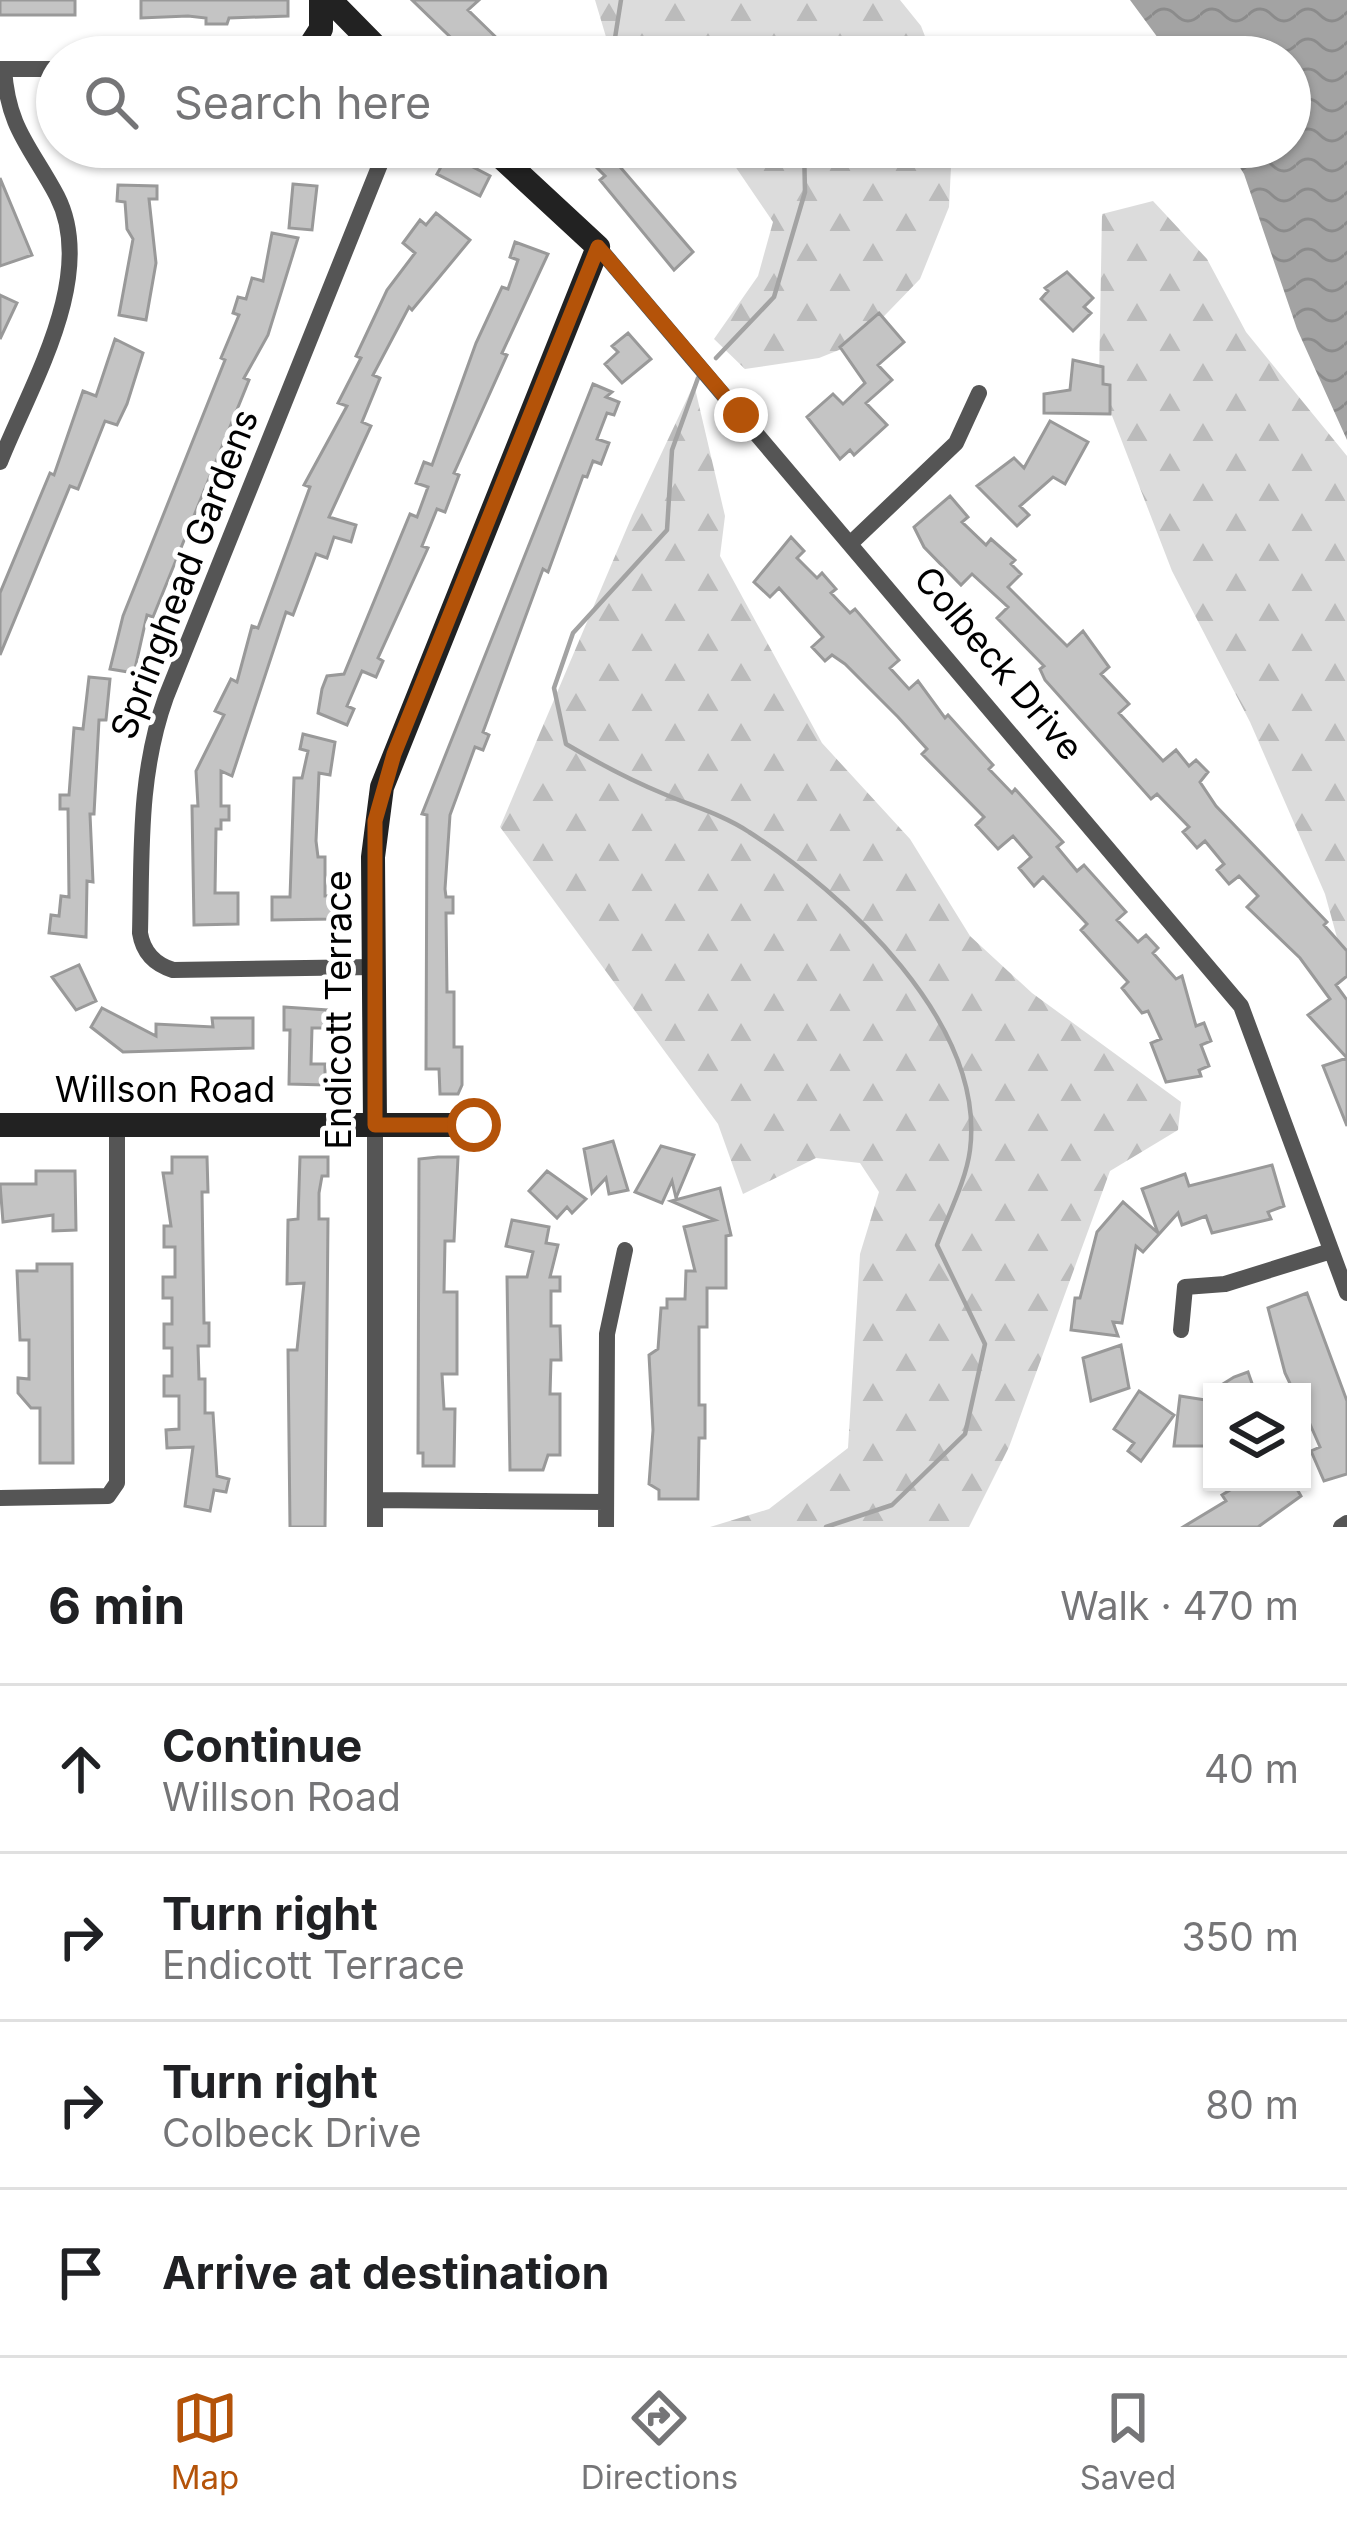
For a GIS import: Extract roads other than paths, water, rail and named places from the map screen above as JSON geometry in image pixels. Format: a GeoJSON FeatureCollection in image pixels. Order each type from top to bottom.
{"type":"FeatureCollection","features":[{"type":"Feature","properties":{"kind":"street"},"geometry":{"type":"LineString","coordinates":[[316,36],[325,0]]}},
{"type":"Feature","properties":{"kind":"street"},"geometry":{"type":"LineString","coordinates":[[325,0],[364,36]]}},
{"type":"Feature","properties":{"kind":"street"},"geometry":{"type":"LineString","coordinates":[[36,69],[2,69],[10,117],[36,162]]}},
{"type":"Feature","properties":{"kind":"street"},"geometry":{"type":"LineString","coordinates":[[0,462],[67,292],[72,253],[56,196],[40,168]]}},
{"type":"Feature","properties":{"kind":"street","name":"Springhead Gardens"},"geometry":{"type":"LineString","coordinates":[[374,967],[173,970],[155,962],[140,933],[141,807],[149,751],[166,698],[379,168]]}},
{"type":"Feature","properties":{"kind":"street","name":"Colbeck Drive"},"geometry":{"type":"LineString","coordinates":[[513,168],[598,247],[1241,1006],[1347,1293]]}},
{"type":"Feature","properties":{"kind":"street","name":"Endicott Terrace"},"geometry":{"type":"LineString","coordinates":[[375,1527],[374,839],[382,787],[598,247]]}},
{"type":"Feature","properties":{"kind":"street"},"geometry":{"type":"LineString","coordinates":[[851,543],[956,443],[979,393]]}},
{"type":"Feature","properties":{"kind":"street"},"geometry":{"type":"LineString","coordinates":[[0,1498],[108,1496],[117,1483],[117,1124]]}},
{"type":"Feature","properties":{"kind":"street","name":"Willson Road"},"geometry":{"type":"LineString","coordinates":[[0,1125],[474,1125]]}},
{"type":"Feature","properties":{"kind":"street"},"geometry":{"type":"LineString","coordinates":[[606,1527],[607,1334],[610,1299],[626,1250]]}},
{"type":"Feature","properties":{"kind":"street"},"geometry":{"type":"LineString","coordinates":[[1181,1330],[1186,1287],[1225,1284],[1331,1251]]}},
{"type":"Feature","properties":{"kind":"street"},"geometry":{"type":"LineString","coordinates":[[375,1500],[606,1502]]}},
{"type":"Feature","properties":{"kind":"water"},"geometry":{"type":"Polygon","coordinates":[[[1130,0],[1347,0],[1347,440],[1297,329],[1240,168],[1311,168],[1311,36],[1157,36],[1130,0]]]}},
{"type":"Feature","properties":{"kind":"waterway"},"geometry":{"type":"LineString","coordinates":[[615,36],[621,0]]}},
{"type":"Feature","properties":{"kind":"waterway"},"geometry":{"type":"LineString","coordinates":[[716,358],[774,297],[805,192],[804,168]]}},
{"type":"Feature","properties":{"kind":"waterway"},"geometry":{"type":"LineString","coordinates":[[698,378],[672,450],[667,530],[573,633],[554,688],[566,744],[639,783],[739,826],[826,890],[901,966],[932,1010],[956,1055],[969,1102],[968,1162],[937,1245],[985,1344],[965,1434],[892,1505],[826,1527]]}}]}
